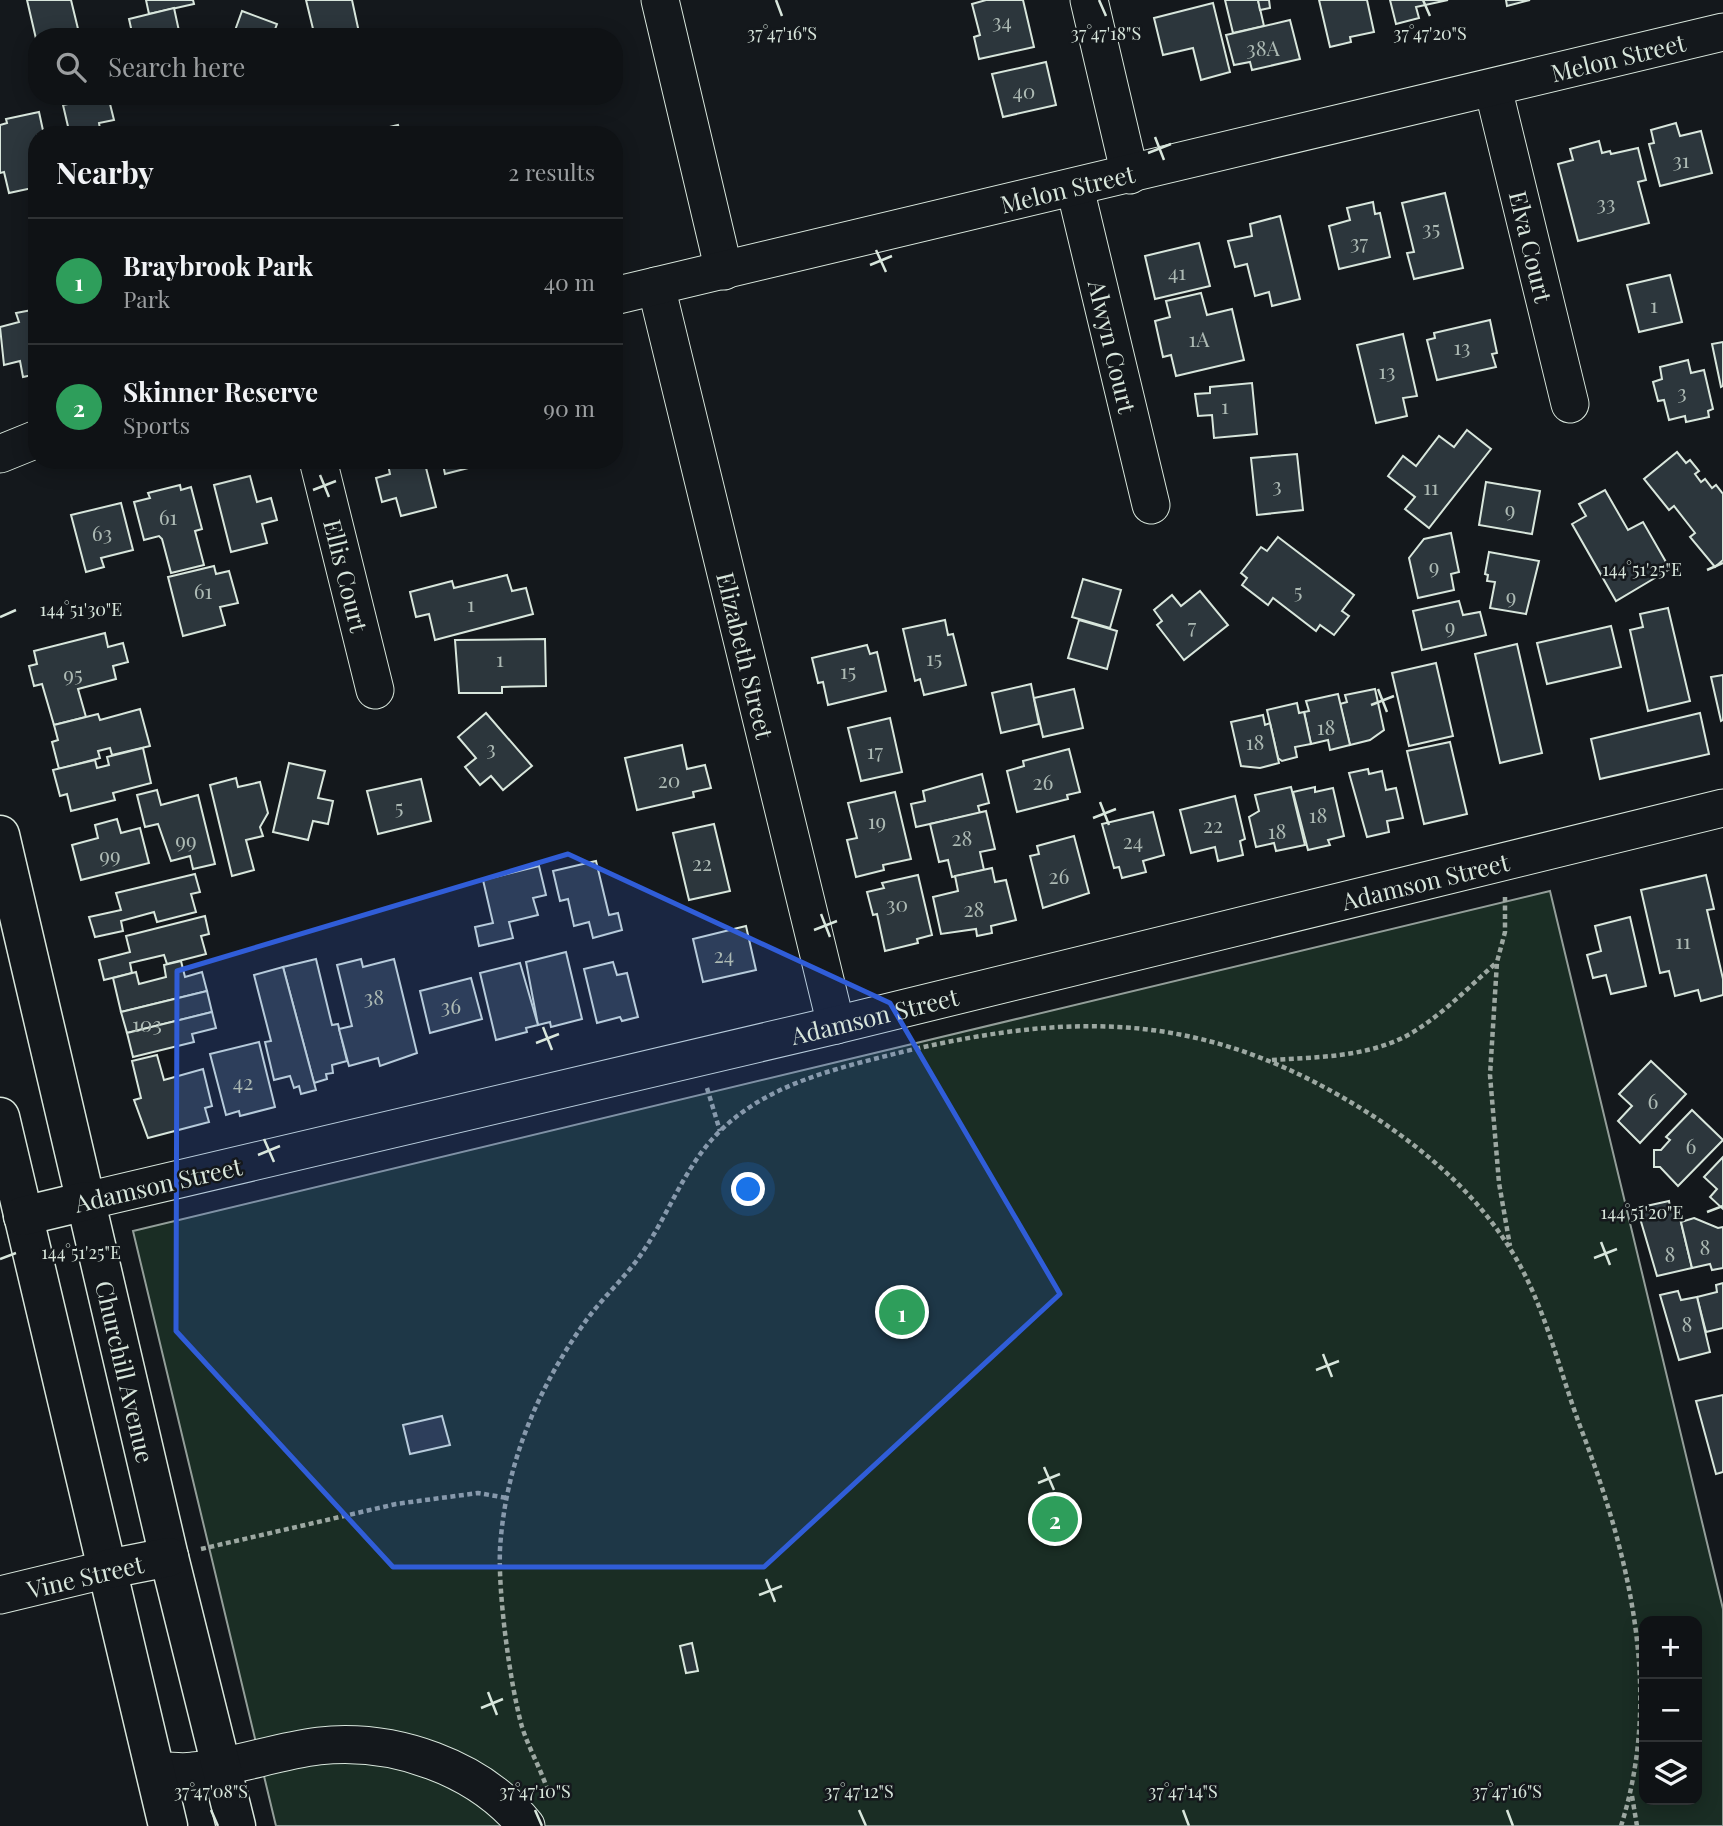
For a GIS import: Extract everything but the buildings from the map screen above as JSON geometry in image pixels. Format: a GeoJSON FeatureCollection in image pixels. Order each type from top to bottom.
{"type":"FeatureCollection","features":[{"type":"Feature","properties":{"kind":"main road","name":"Churchill Avenue"},"geometry":{"type":"LineString","coordinates":[[0,835],[169,1557],[236,1826]]}},
{"type":"Feature","properties":{"kind":"main road"},"geometry":{"type":"LineString","coordinates":[[0,1117],[168,1826]]}},
{"type":"Feature","properties":{"kind":"main road","name":"Adamson Street"},"geometry":{"type":"LineString","coordinates":[[23,1216],[86,1201]]}},
{"type":"Feature","properties":{"kind":"main road","name":"Vine Street"},"geometry":{"type":"LineString","coordinates":[[108,1569],[169,1557]]}},
{"type":"Feature","properties":{"kind":"street"},"geometry":{"type":"LineString","coordinates":[[660,0],[724,271]]}},
{"type":"Feature","properties":{"kind":"street"},"geometry":{"type":"LineString","coordinates":[[1089,0],[1130,175]]}},
{"type":"Feature","properties":{"kind":"street","name":"Melon Street"},"geometry":{"type":"LineString","coordinates":[[623,294],[1723,32]]}},
{"type":"Feature","properties":{"kind":"street","name":"Elva Court"},"geometry":{"type":"LineString","coordinates":[[1493,88],[1570,404]]}},
{"type":"Feature","properties":{"kind":"street","name":"Alwyn Court"},"geometry":{"type":"LineString","coordinates":[[1075,188],[1151,505]]}},
{"type":"Feature","properties":{"kind":"street","name":"Elizabeth Street"},"geometry":{"type":"LineString","coordinates":[[656,286],[835,1025]]}},
{"type":"Feature","properties":{"kind":"street"},"geometry":{"type":"LineString","coordinates":[[0,438],[28,437]]}},
{"type":"Feature","properties":{"kind":"street"},"geometry":{"type":"LineString","coordinates":[[0,454],[28,441]]}},
{"type":"Feature","properties":{"kind":"street","name":"Ellis Court"},"geometry":{"type":"LineString","coordinates":[[320,469],[375,690]]}},
{"type":"Feature","properties":{"kind":"street","name":"Adamson Street"},"geometry":{"type":"LineString","coordinates":[[86,1201],[835,1025],[1723,808]]}},
{"type":"Feature","properties":{"kind":"street","name":"Vine Street"},"geometry":{"type":"LineString","coordinates":[[0,1595],[108,1569]]}},
{"type":"Feature","properties":{"kind":"street"},"geometry":{"type":"LineString","coordinates":[[155,1771],[192,1772],[320,1746],[371,1746],[420,1756],[460,1772],[514,1810],[540,1818]]}},
{"type":"Feature","properties":{"kind":"path"},"geometry":{"type":"LineString","coordinates":[[1497,862],[1505,895],[1505,932],[1497,962],[1490,1075],[1499,1183],[1510,1247],[1546,1327],[1607,1501],[1635,1615],[1641,1673],[1640,1727],[1631,1794],[1621,1826]]}},
{"type":"Feature","properties":{"kind":"path"},"geometry":{"type":"LineString","coordinates":[[1269,1060],[1328,1057],[1370,1050],[1393,1042],[1418,1030],[1497,962]]}},
{"type":"Feature","properties":{"kind":"path"},"geometry":{"type":"LineString","coordinates":[[540,1818],[512,1670],[500,1551],[507,1498],[518,1452],[539,1395],[589,1317],[641,1254],[694,1162],[720,1131],[772,1096],[823,1071],[936,1044],[1015,1031],[1096,1026],[1143,1028],[1194,1035],[1269,1060],[1342,1097],[1407,1139],[1439,1164],[1510,1247]]}},
{"type":"Feature","properties":{"kind":"path"},"geometry":{"type":"LineString","coordinates":[[699,1057],[720,1131]]}},
{"type":"Feature","properties":{"kind":"path"},"geometry":{"type":"LineString","coordinates":[[169,1557],[396,1504],[478,1493],[507,1498]]}},
{"type":"Feature","properties":{"kind":"path"},"geometry":{"type":"LineString","coordinates":[[1631,1794],[1637,1826]]}},
{"type":"Feature","properties":{"kind":"highlighted area"},"geometry":{"type":"Polygon","coordinates":[[[568,854],[890,1003],[1060,1294],[764,1567],[393,1567],[176,1331],[177,971],[568,854]]]}},
{"type":"Feature","properties":{"kind":"green space"},"geometry":{"type":"Polygon","coordinates":[[[1550,891],[1723,1609],[1723,1826],[276,1826],[133,1231],[1550,891]]]}},
{"type":"Feature","properties":{"kind":"place","name":"Braybrook Park"},"geometry":{"type":"Point","coordinates":[902,1312]}},
{"type":"Feature","properties":{"kind":"place","name":"Skinner Reserve"},"geometry":{"type":"Point","coordinates":[1055,1519]}}]}
